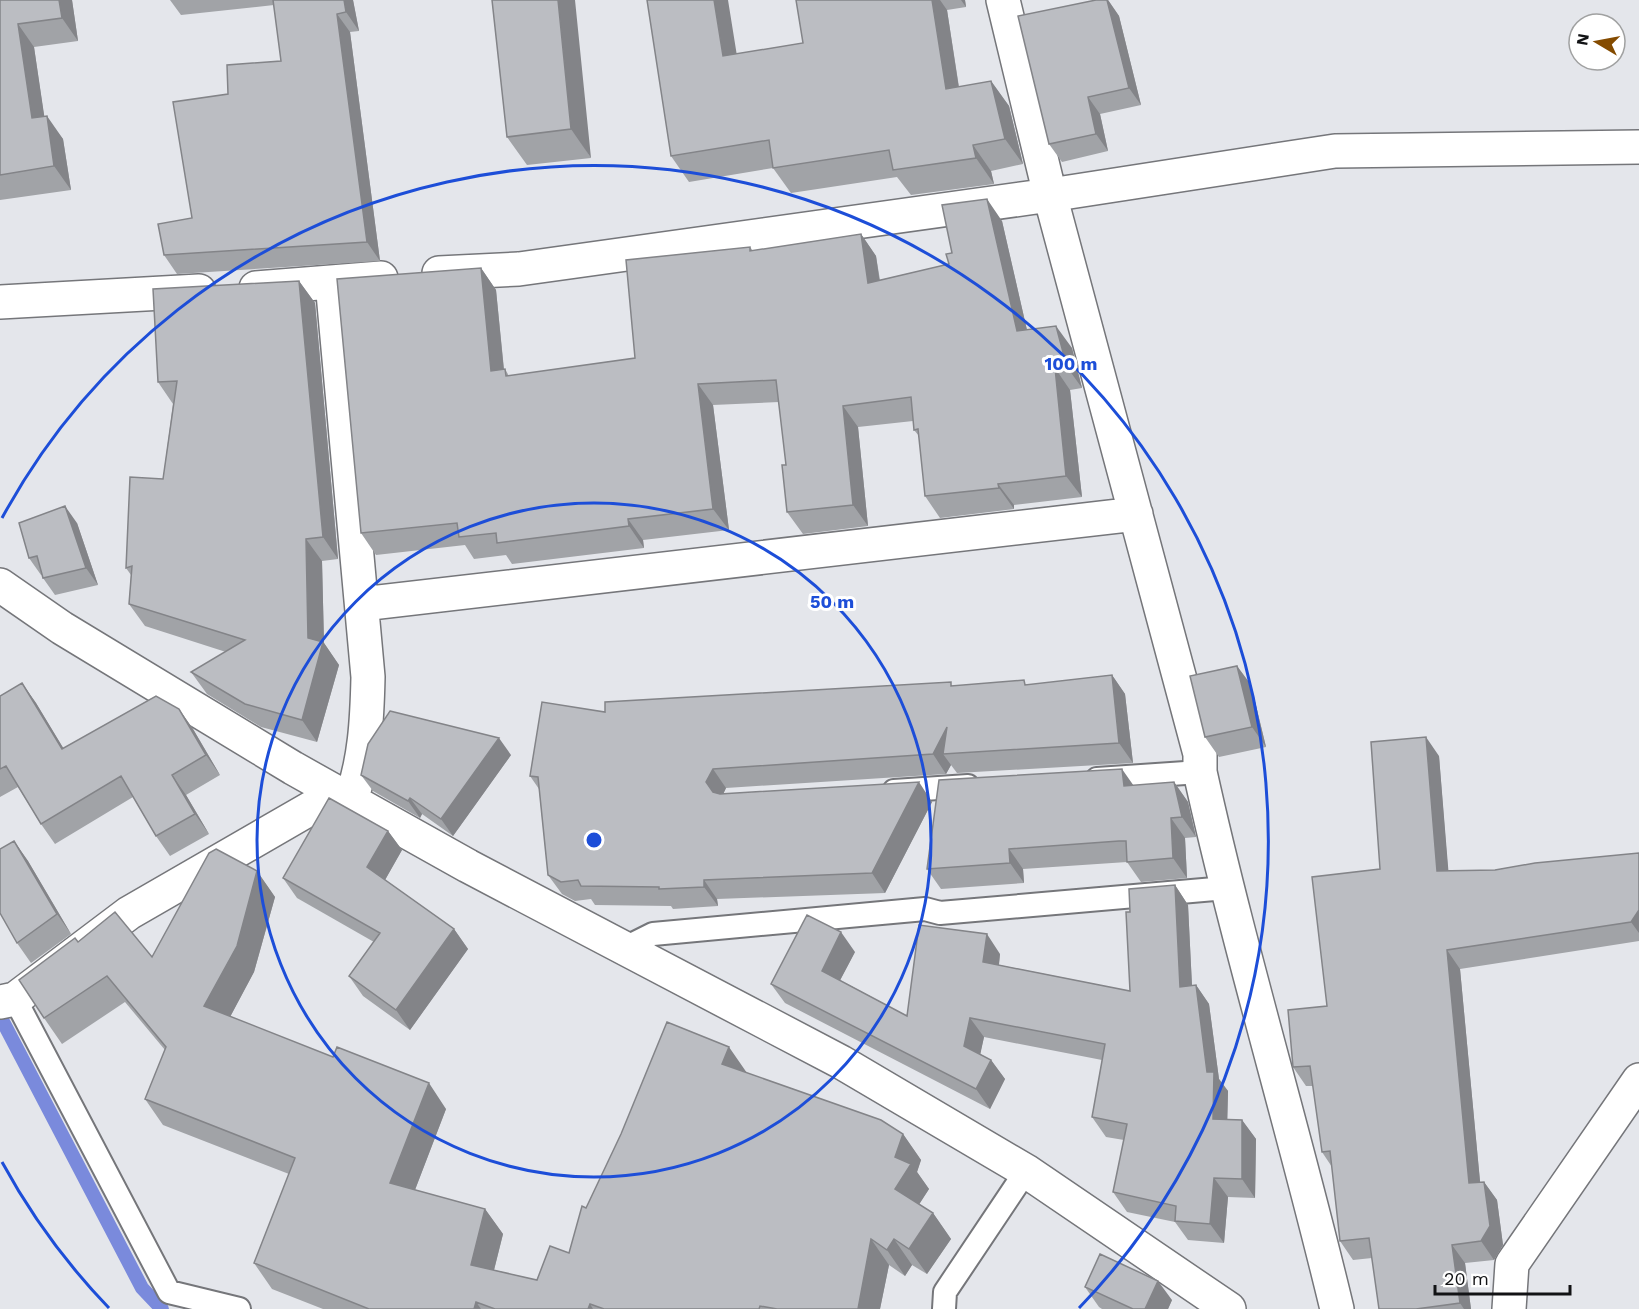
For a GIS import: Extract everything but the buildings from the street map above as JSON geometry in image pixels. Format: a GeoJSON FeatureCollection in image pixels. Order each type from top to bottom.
{"type":"FeatureCollection","features":[{"type":"Feature","properties":{"kind":"street"},"geometry":{"type":"LineString","coordinates":[[1003,0],[1050,195],[1200,754],[1200,772],[1226,888],[1308,1190],[1337,1309]]}},
{"type":"Feature","properties":{"kind":"street"},"geometry":{"type":"LineString","coordinates":[[0,302],[519,268],[1050,195],[1335,151],[1639,147]]}},
{"type":"Feature","properties":{"kind":"street"},"geometry":{"type":"LineString","coordinates":[[7,1001],[129,913],[344,796],[360,774],[367,737],[368,677],[332,282]]}},
{"type":"Feature","properties":{"kind":"street"},"geometry":{"type":"LineString","coordinates":[[362,604],[1136,514]]}},
{"type":"Feature","properties":{"kind":"street"},"geometry":{"type":"LineString","coordinates":[[0,585],[62,628],[344,796],[841,1062],[1026,1171],[1228,1309]]}},
{"type":"Feature","properties":{"kind":"street"},"geometry":{"type":"LineString","coordinates":[[1509,1309],[1512,1264],[1639,1080]]}},
{"type":"Feature","properties":{"kind":"lane"},"geometry":{"type":"LineString","coordinates":[[1081,780],[1200,772]]}},
{"type":"Feature","properties":{"kind":"lane"},"geometry":{"type":"LineString","coordinates":[[877,792],[985,785]]}},
{"type":"Feature","properties":{"kind":"lane"},"geometry":{"type":"LineString","coordinates":[[625,948],[653,934],[925,909],[940,913],[1226,888]]}},
{"type":"Feature","properties":{"kind":"lane"},"geometry":{"type":"LineString","coordinates":[[7,1001],[169,1292],[239,1309]]}},
{"type":"Feature","properties":{"kind":"lane"},"geometry":{"type":"LineString","coordinates":[[944,1309],[945,1292],[1026,1171]]}},
{"type":"Feature","properties":{"kind":"waterway"},"geometry":{"type":"LineString","coordinates":[[0,1016],[142,1288],[162,1309]]}}]}
